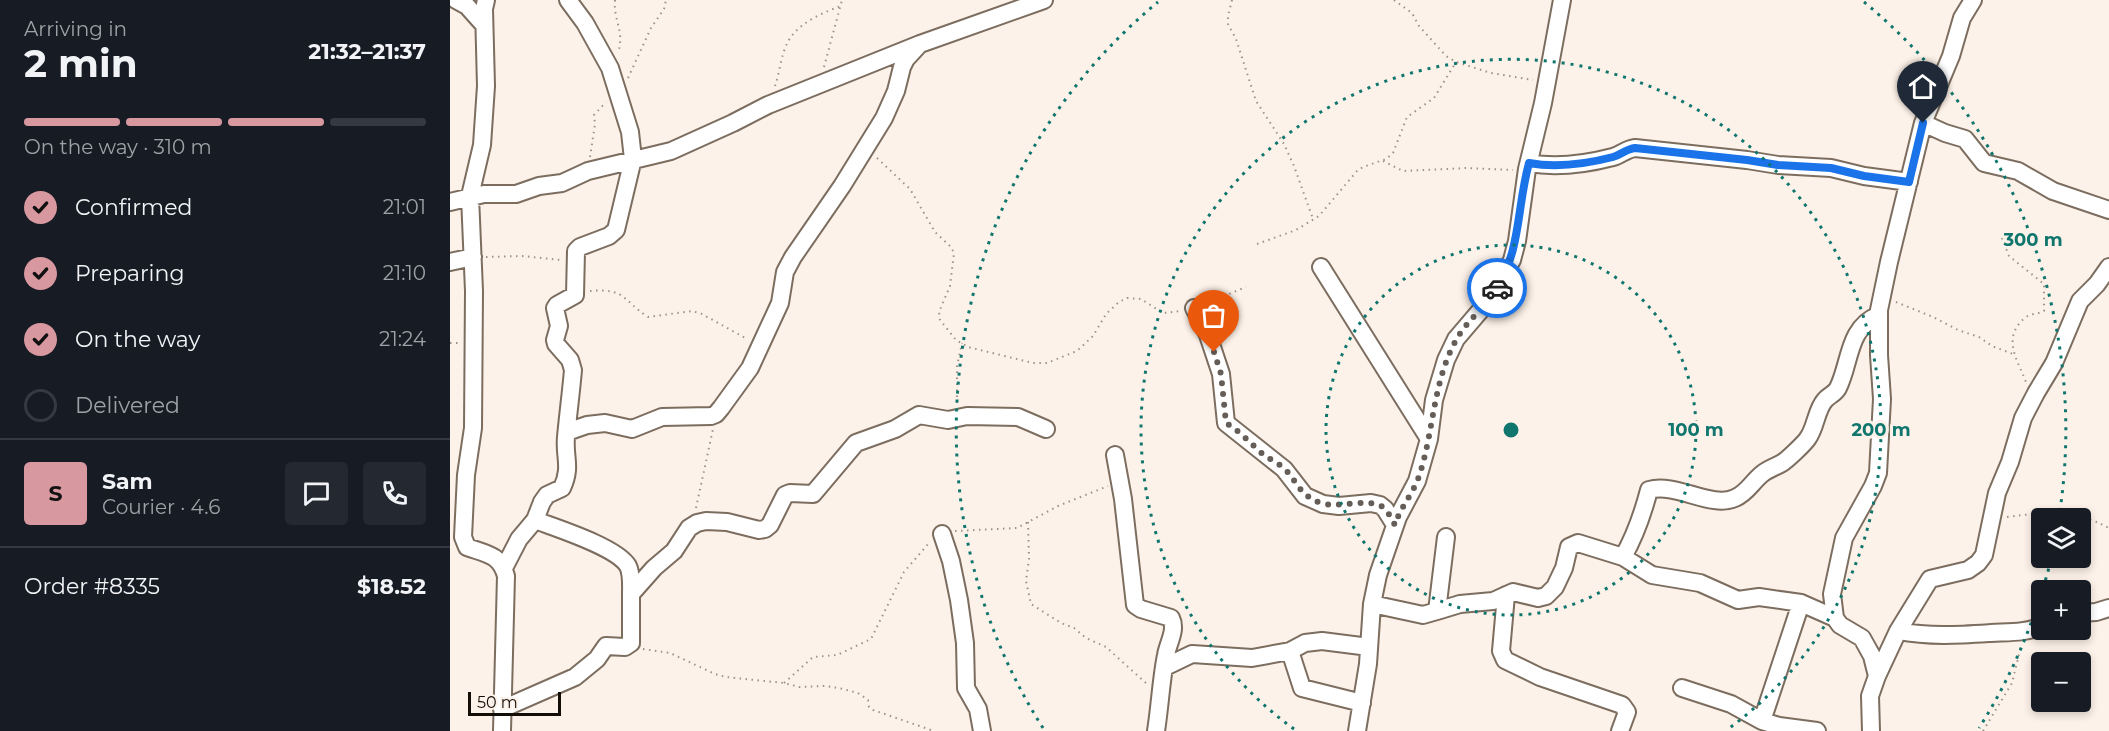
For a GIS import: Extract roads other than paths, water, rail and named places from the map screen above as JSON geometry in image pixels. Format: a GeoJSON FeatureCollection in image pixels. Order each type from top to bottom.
{"type":"FeatureCollection","features":[{"type":"Feature","properties":{"kind":"street"},"geometry":{"type":"LineString","coordinates":[[456,0],[467,6],[484,25]]}},
{"type":"Feature","properties":{"kind":"street"},"geometry":{"type":"LineString","coordinates":[[467,547],[463,537],[466,474],[473,428],[470,196],[482,145],[486,86],[484,25],[486,0]]}},
{"type":"Feature","properties":{"kind":"street"},"geometry":{"type":"LineString","coordinates":[[504,568],[519,539],[535,520],[547,495],[562,488],[566,479],[568,465],[566,440],[573,370],[570,360],[556,344],[559,326],[555,308],[576,292],[576,251],[609,236],[616,230],[633,159],[630,132],[610,68],[585,23],[568,0]]}},
{"type":"Feature","properties":{"kind":"street"},"geometry":{"type":"LineString","coordinates":[[450,202],[484,194],[516,194],[539,186],[562,183],[588,171],[671,151],[768,105],[1010,6],[1044,0]]}},
{"type":"Feature","properties":{"kind":"street"},"geometry":{"type":"LineString","coordinates":[[1357,731],[1369,647],[1371,604],[1378,574],[1395,525],[1417,481],[1429,438],[1434,400],[1446,360],[1456,339],[1491,298],[1512,260],[1528,166],[1562,0]]}},
{"type":"Feature","properties":{"kind":"street"},"geometry":{"type":"LineString","coordinates":[[1877,676],[1872,656],[1862,638],[1840,625],[1835,618],[1832,594],[1844,538],[1878,473],[1882,399],[1879,315],[1909,182],[1923,123],[1951,56],[1962,18],[1972,1]]}},
{"type":"Feature","properties":{"kind":"street"},"geometry":{"type":"LineString","coordinates":[[567,432],[587,425],[605,423],[632,429],[662,417],[716,414],[750,368],[780,303],[785,272],[793,257],[842,186],[884,118],[896,90],[902,67],[920,44]]}},
{"type":"Feature","properties":{"kind":"street"},"geometry":{"type":"LineString","coordinates":[[1923,123],[1965,139],[1984,163],[2018,171],[2053,190],[2109,210]]}},
{"type":"Feature","properties":{"kind":"street"},"geometry":{"type":"LineString","coordinates":[[1528,166],[1561,166],[1616,157],[1635,148],[1778,165],[1831,168],[1864,176],[1909,182]]}},
{"type":"Feature","properties":{"kind":"street"},"geometry":{"type":"LineString","coordinates":[[450,262],[472,257]]}},
{"type":"Feature","properties":{"kind":"street"},"geometry":{"type":"LineString","coordinates":[[1321,267],[1429,438]]}},
{"type":"Feature","properties":{"kind":"street"},"geometry":{"type":"LineString","coordinates":[[1871,731],[1870,696],[1898,632],[1930,579],[1968,570],[1984,555],[1997,492],[2010,462],[2023,418],[2054,363],[2080,302],[2109,267]]}},
{"type":"Feature","properties":{"kind":"street"},"geometry":{"type":"LineString","coordinates":[[1194,308],[1208,335],[1221,374],[1226,423],[1284,469],[1305,496],[1323,504],[1339,506],[1371,503],[1380,505],[1395,525]]}},
{"type":"Feature","properties":{"kind":"street"},"geometry":{"type":"LineString","coordinates":[[1623,557],[1631,544],[1649,490],[1673,490],[1716,501],[1726,501],[1736,498],[1763,473],[1784,462],[1803,444],[1813,430],[1823,402],[1837,391],[1848,353],[1857,334],[1865,322],[1879,315]]}},
{"type":"Feature","properties":{"kind":"street"},"geometry":{"type":"LineString","coordinates":[[631,594],[654,568],[674,551],[689,528],[697,523],[727,522],[759,530],[765,529],[770,525],[785,495],[790,493],[807,495],[817,491],[829,473],[856,443],[895,429],[919,415],[942,420],[979,415],[1018,417],[1046,429]]}},
{"type":"Feature","properties":{"kind":"street"},"geometry":{"type":"LineString","coordinates":[[1115,456],[1124,499],[1135,605],[1171,618],[1173,621],[1156,731]]}},
{"type":"Feature","properties":{"kind":"street"},"geometry":{"type":"LineString","coordinates":[[502,709],[575,677],[597,659],[606,646],[628,646],[632,639],[630,569],[624,561],[586,538],[535,520]]}},
{"type":"Feature","properties":{"kind":"street"},"geometry":{"type":"LineString","coordinates":[[942,534],[951,561],[959,600],[965,644],[966,688],[978,709],[982,731]]}},
{"type":"Feature","properties":{"kind":"street"},"geometry":{"type":"LineString","coordinates":[[1437,611],[1446,537]]}},
{"type":"Feature","properties":{"kind":"street"},"geometry":{"type":"LineString","coordinates":[[1371,604],[1423,615],[1460,604],[1493,601],[1516,592],[1538,598],[1550,594],[1563,568],[1569,547],[1578,543],[1623,557],[1652,575],[1700,583],[1738,600],[1759,597],[1801,603],[1835,618]]}},
{"type":"Feature","properties":{"kind":"street"},"geometry":{"type":"LineString","coordinates":[[450,546],[467,547],[493,556],[501,562],[507,576],[502,731]]}},
{"type":"Feature","properties":{"kind":"street"},"geometry":{"type":"LineString","coordinates":[[1506,595],[1501,651],[1505,660],[1540,677],[1622,705],[1627,712],[1620,731]]}},
{"type":"Feature","properties":{"kind":"street"},"geometry":{"type":"LineString","coordinates":[[1762,721],[1801,603]]}},
{"type":"Feature","properties":{"kind":"street"},"geometry":{"type":"LineString","coordinates":[[2091,612],[2109,608]]}},
{"type":"Feature","properties":{"kind":"street"},"geometry":{"type":"LineString","coordinates":[[1898,632],[1932,637],[2031,629]]}},
{"type":"Feature","properties":{"kind":"street"},"geometry":{"type":"LineString","coordinates":[[1165,667],[1192,654],[1252,658],[1290,651],[1305,643],[1322,641],[1369,647]]}},
{"type":"Feature","properties":{"kind":"street"},"geometry":{"type":"LineString","coordinates":[[1290,651],[1302,688],[1362,703]]}},
{"type":"Feature","properties":{"kind":"street"},"geometry":{"type":"LineString","coordinates":[[1682,688],[1731,704],[1762,721],[1779,726],[1817,731]]}}]}
